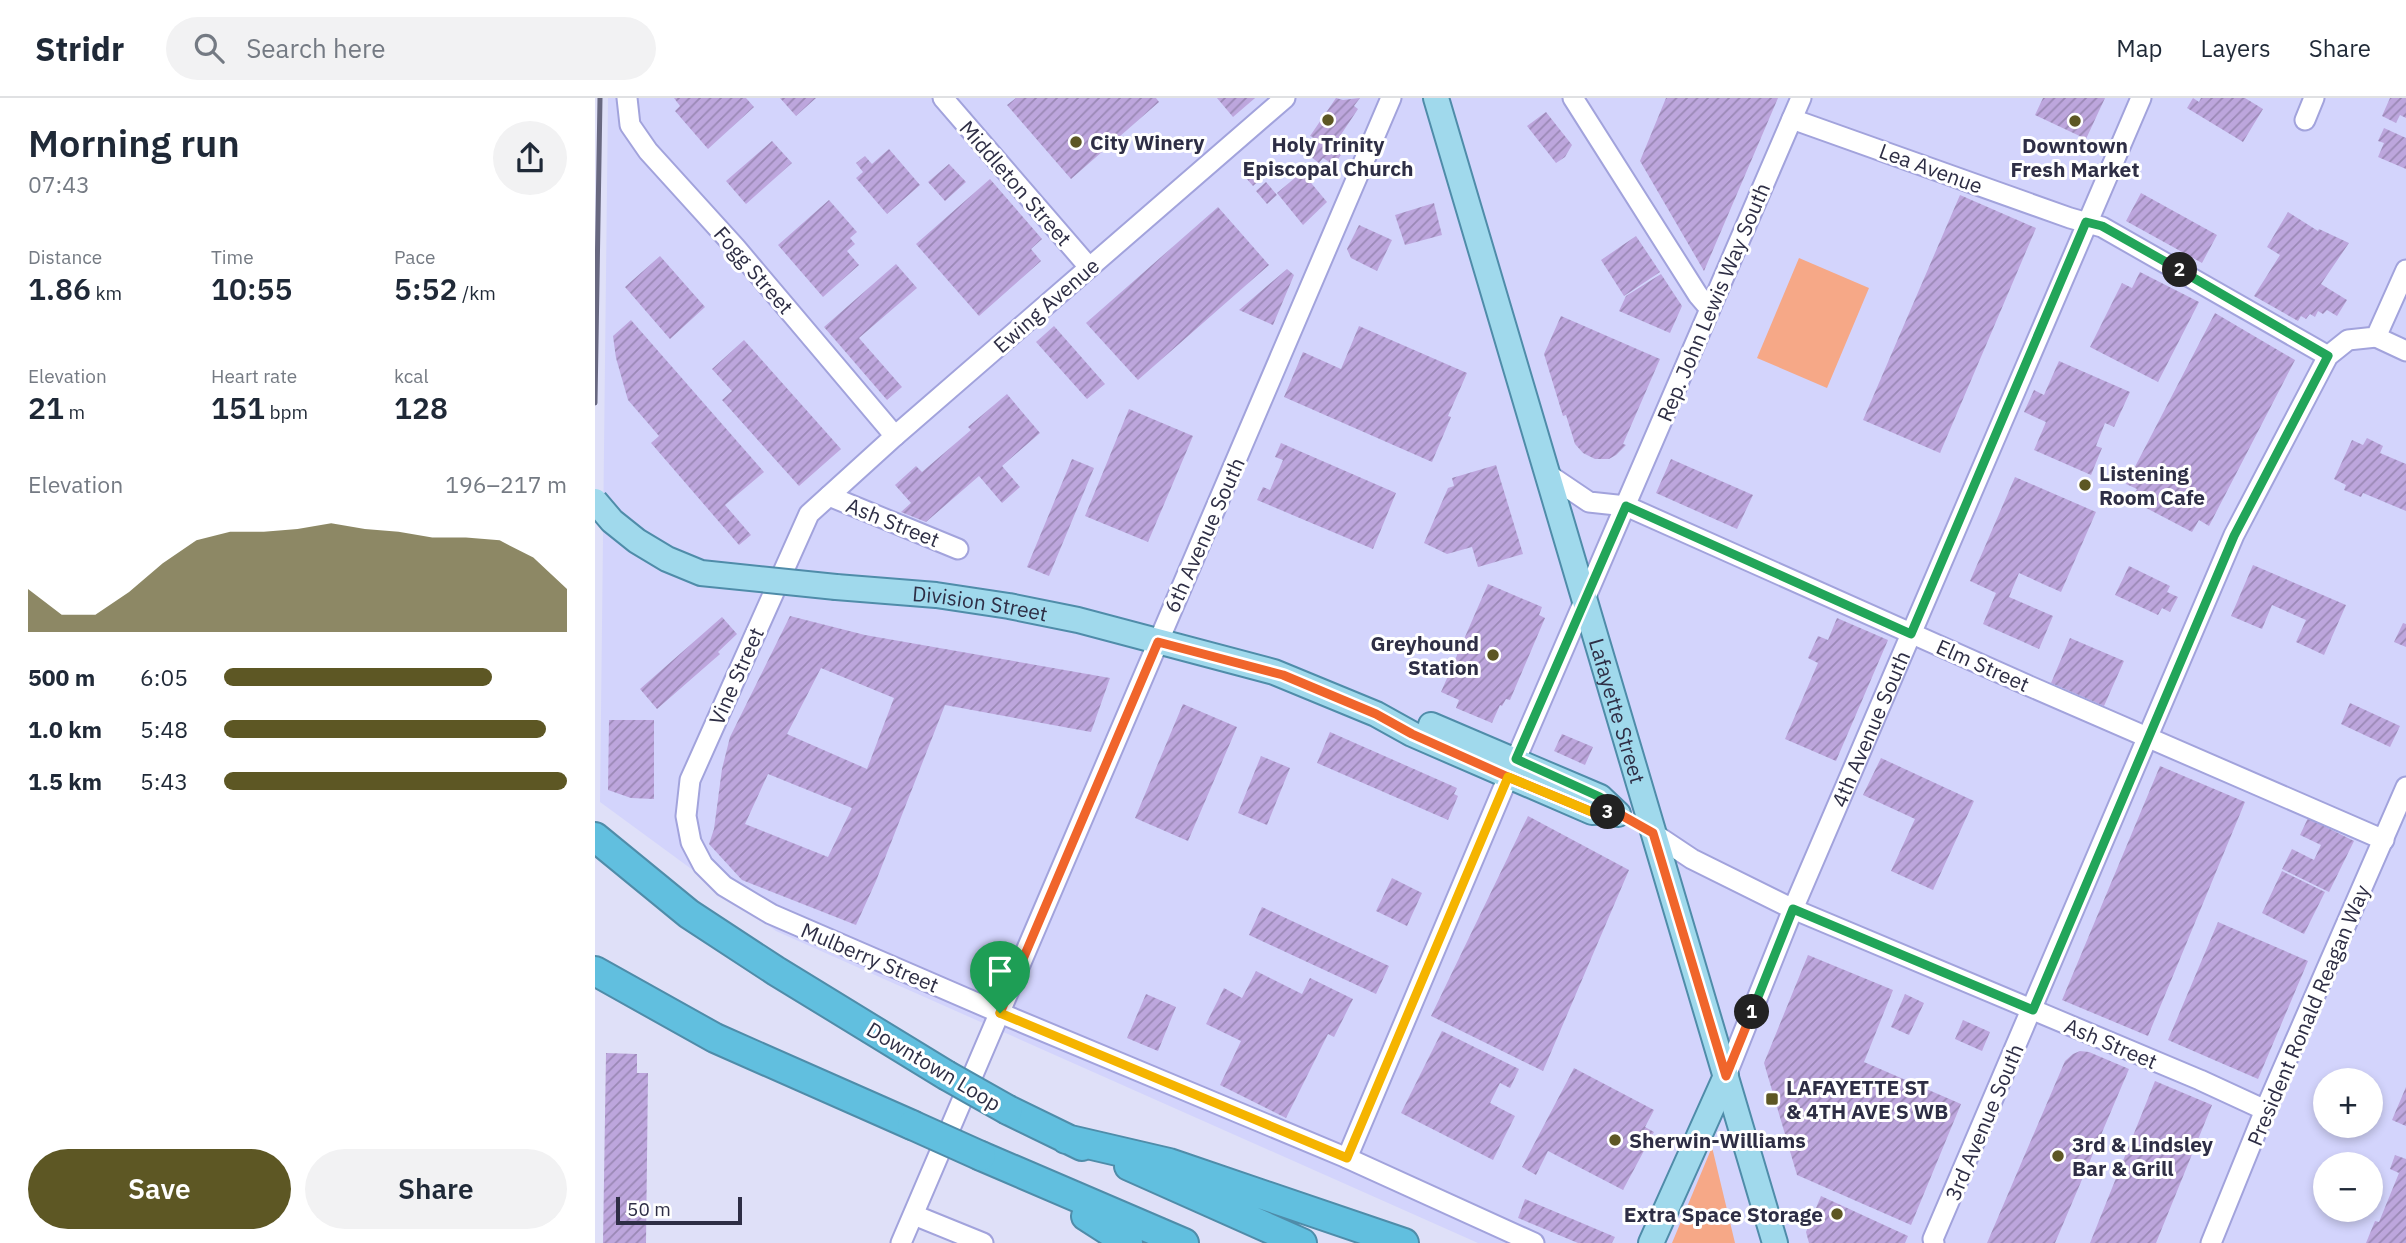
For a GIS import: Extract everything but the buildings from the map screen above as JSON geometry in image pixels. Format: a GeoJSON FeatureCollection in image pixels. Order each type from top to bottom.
{"type":"FeatureCollection","features":[{"type":"Feature","properties":{"kind":"highway","name":"Downtown Loop"},"geometry":{"type":"LineString","coordinates":[[595,838],[689,914],[776,971],[946,1075],[1066,1139],[1302,1243]]}},
{"type":"Feature","properties":{"kind":"highway"},"geometry":{"type":"LineString","coordinates":[[595,858],[689,914]]}},
{"type":"Feature","properties":{"kind":"highway"},"geometry":{"type":"LineString","coordinates":[[595,971],[715,1038],[1025,1176],[1184,1243]]}},
{"type":"Feature","properties":{"kind":"highway"},"geometry":{"type":"LineString","coordinates":[[1066,1139],[1169,1163],[1405,1243]]}},
{"type":"Feature","properties":{"kind":"highway"},"geometry":{"type":"LineString","coordinates":[[1025,1176],[1128,1243]]}},
{"type":"Feature","properties":{"kind":"main road","name":"Lafayette Street"},"geometry":{"type":"LineString","coordinates":[[1436,98],[1775,1243]]}},
{"type":"Feature","properties":{"kind":"main road","name":"Division Street"},"geometry":{"type":"LineString","coordinates":[[595,501],[612,522],[637,541],[667,559],[701,573],[750,580],[973,600],[1078,620],[1283,675],[1376,714],[1412,734],[1512,768],[1592,812],[1614,811],[1653,833]]}},
{"type":"Feature","properties":{"kind":"main road","name":"4th Avenue South"},"geometry":{"type":"LineString","coordinates":[[1651,1243],[1726,1076]]}},
{"type":"Feature","properties":{"kind":"street","name":"Fogg Street"},"geometry":{"type":"LineString","coordinates":[[627,98],[630,125],[648,151],[744,258],[895,436]]}},
{"type":"Feature","properties":{"kind":"street","name":"Middleton Street"},"geometry":{"type":"LineString","coordinates":[[943,98],[1089,267]]}},
{"type":"Feature","properties":{"kind":"street","name":"Ewing Avenue"},"geometry":{"type":"LineString","coordinates":[[809,514],[895,436],[1285,98]]}},
{"type":"Feature","properties":{"kind":"street","name":"6th Avenue South"},"geometry":{"type":"LineString","coordinates":[[901,1243],[1391,98]]}},
{"type":"Feature","properties":{"kind":"street"},"geometry":{"type":"LineString","coordinates":[[1573,98],[1697,295],[1710,309]]}},
{"type":"Feature","properties":{"kind":"street","name":"Rep. John Lewis Way South"},"geometry":{"type":"LineString","coordinates":[[1347,1158],[1801,98]]}},
{"type":"Feature","properties":{"kind":"street","name":"4th Avenue South"},"geometry":{"type":"LineString","coordinates":[[1726,1076],[1793,909],[2141,98]]}},
{"type":"Feature","properties":{"kind":"street"},"geometry":{"type":"LineString","coordinates":[[2305,120],[2314,98]]}},
{"type":"Feature","properties":{"kind":"street","name":"Lea Avenue"},"geometry":{"type":"LineString","coordinates":[[1792,119],[2070,218],[2102,226],[2328,356]]}},
{"type":"Feature","properties":{"kind":"street"},"geometry":{"type":"LineString","coordinates":[[2376,337],[2406,270]]}},
{"type":"Feature","properties":{"kind":"street"},"geometry":{"type":"LineString","coordinates":[[2328,356],[2348,340],[2376,337],[2406,351]]}},
{"type":"Feature","properties":{"kind":"street","name":"3rd Avenue South"},"geometry":{"type":"LineString","coordinates":[[1934,1241],[2234,536],[2328,356]]}},
{"type":"Feature","properties":{"kind":"street","name":"Elm Street"},"geometry":{"type":"LineString","coordinates":[[1546,472],[1589,502],[1626,506],[1911,634],[2384,840]]}},
{"type":"Feature","properties":{"kind":"street","name":"Ash Street"},"geometry":{"type":"LineString","coordinates":[[829,496],[958,549]]}},
{"type":"Feature","properties":{"kind":"street","name":"Vine Street"},"geometry":{"type":"LineString","coordinates":[[691,842],[685,816],[690,780],[809,514]]}},
{"type":"Feature","properties":{"kind":"street","name":"President Ronald Reagan Way"},"geometry":{"type":"LineString","coordinates":[[2211,1243],[2406,787]]}},
{"type":"Feature","properties":{"kind":"street","name":"Ash Street"},"geometry":{"type":"LineString","coordinates":[[1653,833],[1692,859],[1793,909],[2266,1110]]}},
{"type":"Feature","properties":{"kind":"street","name":"Mulberry Street"},"geometry":{"type":"LineString","coordinates":[[691,842],[703,864],[724,886],[771,915],[1347,1158],[1534,1243]]}},
{"type":"Feature","properties":{"kind":"street"},"geometry":{"type":"LineString","coordinates":[[914,1215],[983,1243]]}},
{"type":"Feature","properties":{"kind":"shaded area"},"geometry":{"type":"Polygon","coordinates":[[[608,98],[2406,98],[2406,1243],[1478,1243],[776,931],[600,802],[608,98]]]}},
{"type":"Feature","properties":{"kind":"shaded area"},"geometry":{"type":"Polygon","coordinates":[[[1799,258],[1869,288],[1827,388],[1757,358],[1799,258]]]}},
{"type":"Feature","properties":{"kind":"shaded area"},"geometry":{"type":"Polygon","coordinates":[[[1712,1147],[1735,1243],[1672,1243],[1712,1147]]]}},
{"type":"Feature","properties":{"kind":"railway"},"geometry":{"type":"LineString","coordinates":[[595,403],[600,98]]}},
{"type":"Feature","properties":{"kind":"place","name":"Holy Trinity Episcopal Church"},"geometry":{"type":"Point","coordinates":[1328,120]}},
{"type":"Feature","properties":{"kind":"place","name":"Downtown Fresh Market"},"geometry":{"type":"Point","coordinates":[2075,121]}},
{"type":"Feature","properties":{"kind":"place","name":"City Winery"},"geometry":{"type":"Point","coordinates":[1076,142]}},
{"type":"Feature","properties":{"kind":"place","name":"Listening Room Cafe"},"geometry":{"type":"Point","coordinates":[2085,485]}},
{"type":"Feature","properties":{"kind":"place","name":"Greyhound Station"},"geometry":{"type":"Point","coordinates":[1493,655]}},
{"type":"Feature","properties":{"kind":"place","name":"LAFAYETTE ST & 4TH AVE S WB"},"geometry":{"type":"Point","coordinates":[1772,1099]}},
{"type":"Feature","properties":{"kind":"place","name":"Sherwin-Williams"},"geometry":{"type":"Point","coordinates":[1615,1140]}},
{"type":"Feature","properties":{"kind":"place","name":"3rd & Lindsley Bar & Grill"},"geometry":{"type":"Point","coordinates":[2058,1156]}},
{"type":"Feature","properties":{"kind":"place","name":"Extra Space Storage"},"geometry":{"type":"Point","coordinates":[1837,1214]}},
{"type":"Feature","properties":{"kind":"route"},"geometry":{"type":"LineString","coordinates":[[1000,1013],[1158,642],[1283,675],[1376,714],[1412,734],[1508,777],[1592,812],[1614,811],[1653,833],[1726,1076],[1793,909],[2033,1010],[2234,536],[2328,356],[2102,226],[2086,222],[1911,634],[1626,506],[1516,759],[1600,797],[1614,811],[1592,812],[1508,777],[1347,1158],[1000,1013]]}}]}
